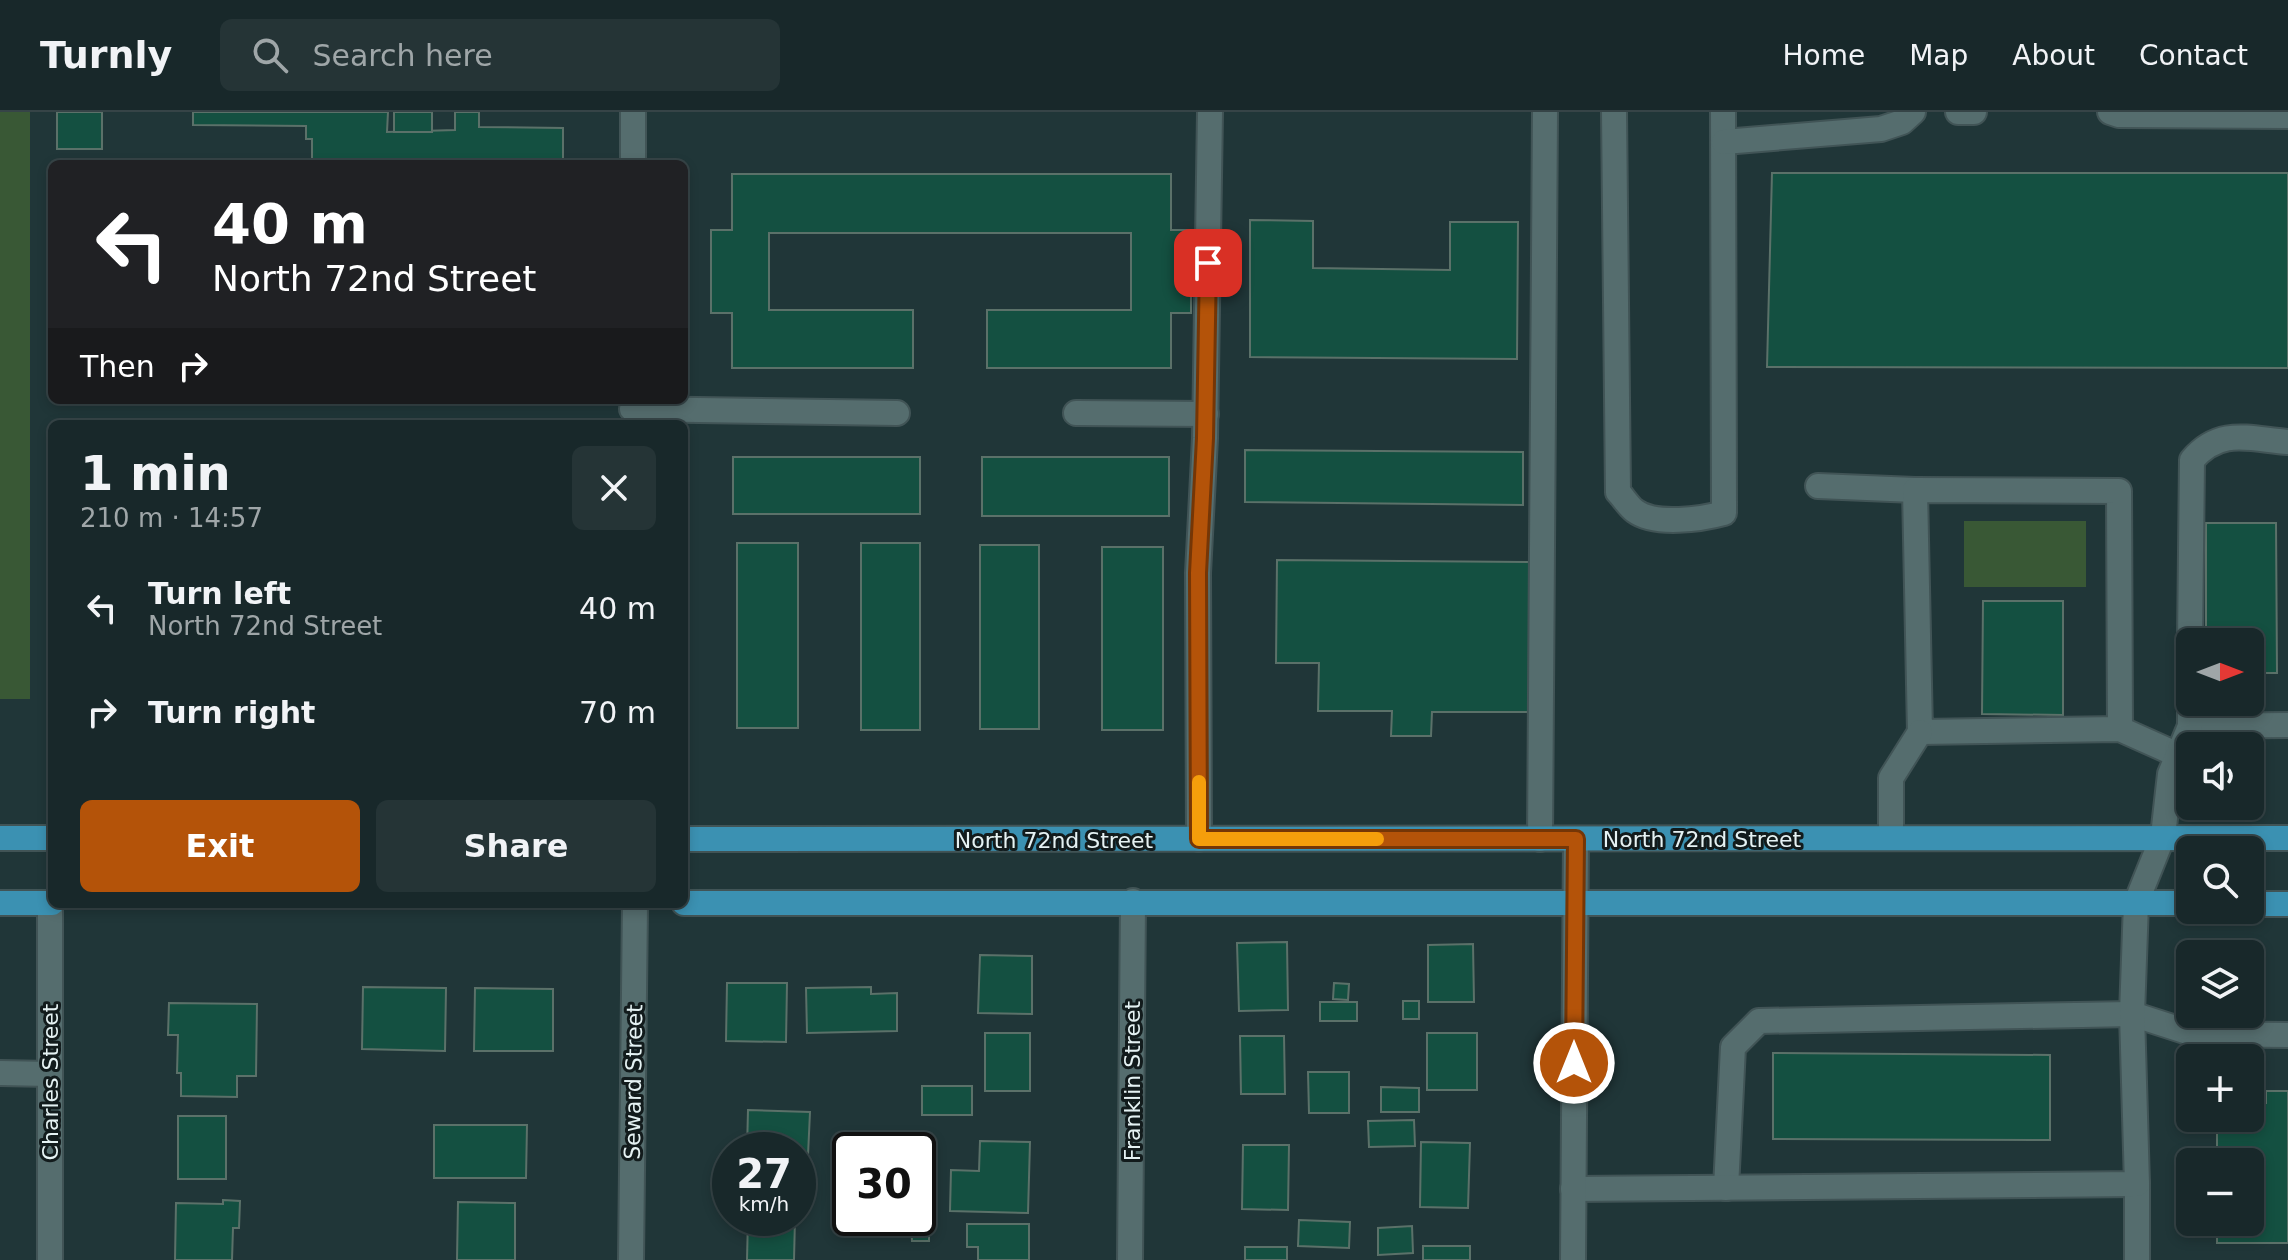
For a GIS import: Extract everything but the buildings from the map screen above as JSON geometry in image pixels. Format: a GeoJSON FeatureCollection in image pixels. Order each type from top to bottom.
{"type":"FeatureCollection","features":[{"type":"Feature","properties":{"kind":"main road"},"geometry":{"type":"LineString","coordinates":[[0,838],[48,838]]}},
{"type":"Feature","properties":{"kind":"main road","name":"North 72nd Street"},"geometry":{"type":"LineString","coordinates":[[688,839],[2288,838]]}},
{"type":"Feature","properties":{"kind":"main road"},"geometry":{"type":"LineString","coordinates":[[688,903],[1133,901],[1574,906],[2176,903]]}},
{"type":"Feature","properties":{"kind":"main road"},"geometry":{"type":"LineString","coordinates":[[0,903],[48,903]]}},
{"type":"Feature","properties":{"kind":"main road"},"geometry":{"type":"LineString","coordinates":[[2264,904],[2288,904]]}},
{"type":"Feature","properties":{"kind":"street"},"geometry":{"type":"LineString","coordinates":[[633,112],[633,160]]}},
{"type":"Feature","properties":{"kind":"street"},"geometry":{"type":"LineString","coordinates":[[1199,839],[1198,573],[1206,414],[1210,112]]}},
{"type":"Feature","properties":{"kind":"street"},"geometry":{"type":"LineString","coordinates":[[1540,839],[1545,112]]}},
{"type":"Feature","properties":{"kind":"street"},"geometry":{"type":"LineString","coordinates":[[1614,112],[1618,492],[1636,512],[1659,518],[1708,518],[1724,513],[1723,112]]}},
{"type":"Feature","properties":{"kind":"street"},"geometry":{"type":"LineString","coordinates":[[1724,142],[1881,129],[1902,122],[1913,112]]}},
{"type":"Feature","properties":{"kind":"street"},"geometry":{"type":"LineString","coordinates":[[1958,112],[1974,112]]}},
{"type":"Feature","properties":{"kind":"street"},"geometry":{"type":"LineString","coordinates":[[2110,112],[2288,116]]}},
{"type":"Feature","properties":{"kind":"street"},"geometry":{"type":"LineString","coordinates":[[632,411],[897,413]]}},
{"type":"Feature","properties":{"kind":"street"},"geometry":{"type":"LineString","coordinates":[[1076,413],[1206,414]]}},
{"type":"Feature","properties":{"kind":"street"},"geometry":{"type":"LineString","coordinates":[[2190,628],[2192,460],[2207,443],[2232,437],[2288,442]]}},
{"type":"Feature","properties":{"kind":"street"},"geometry":{"type":"LineString","coordinates":[[1818,486],[2119,491],[2120,729]]}},
{"type":"Feature","properties":{"kind":"street"},"geometry":{"type":"LineString","coordinates":[[1891,838],[1891,778],[1920,732],[1915,490]]}},
{"type":"Feature","properties":{"kind":"street"},"geometry":{"type":"LineString","coordinates":[[2188,732],[2190,716]]}},
{"type":"Feature","properties":{"kind":"street"},"geometry":{"type":"LineString","coordinates":[[2190,726],[2288,725]]}},
{"type":"Feature","properties":{"kind":"street"},"geometry":{"type":"LineString","coordinates":[[1920,732],[2120,729],[2176,754]]}},
{"type":"Feature","properties":{"kind":"street"},"geometry":{"type":"LineString","coordinates":[[2137,1260],[2132,1014],[2136,903],[2163,836],[2170,774],[2176,760]]}},
{"type":"Feature","properties":{"kind":"street"},"geometry":{"type":"LineString","coordinates":[[1573,1260],[1576,839]]}},
{"type":"Feature","properties":{"kind":"street","name":"Franklin Street"},"geometry":{"type":"LineString","coordinates":[[1130,1260],[1133,901]]}},
{"type":"Feature","properties":{"kind":"street","name":"Charles Street"},"geometry":{"type":"LineString","coordinates":[[50,1260],[51,908]]}},
{"type":"Feature","properties":{"kind":"street","name":"Seward Street"},"geometry":{"type":"LineString","coordinates":[[631,1260],[635,908]]}},
{"type":"Feature","properties":{"kind":"street"},"geometry":{"type":"LineString","coordinates":[[1726,1188],[1733,1047],[1759,1021],[2132,1014],[2194,1034],[2288,1035]]}},
{"type":"Feature","properties":{"kind":"street"},"geometry":{"type":"LineString","coordinates":[[0,1073],[50,1074]]}},
{"type":"Feature","properties":{"kind":"street"},"geometry":{"type":"LineString","coordinates":[[1573,1189],[2137,1184]]}},
{"type":"Feature","properties":{"kind":"green space"},"geometry":{"type":"Polygon","coordinates":[[[0,112],[30,112],[30,699],[0,699],[0,112]]]}},
{"type":"Feature","properties":{"kind":"green space"},"geometry":{"type":"Polygon","coordinates":[[[1964,521],[2086,521],[2086,587],[1964,587],[1964,521]]]}},
{"type":"Feature","properties":{"kind":"slow traffic"},"geometry":{"type":"LineString","coordinates":[[1199,782],[1199,839],[1377,839]]}},
{"type":"Feature","properties":{"kind":"route"},"geometry":{"type":"LineString","coordinates":[[1208,263],[1205,438],[1198,573],[1199,839],[1576,839],[1574,1063]]}}]}
